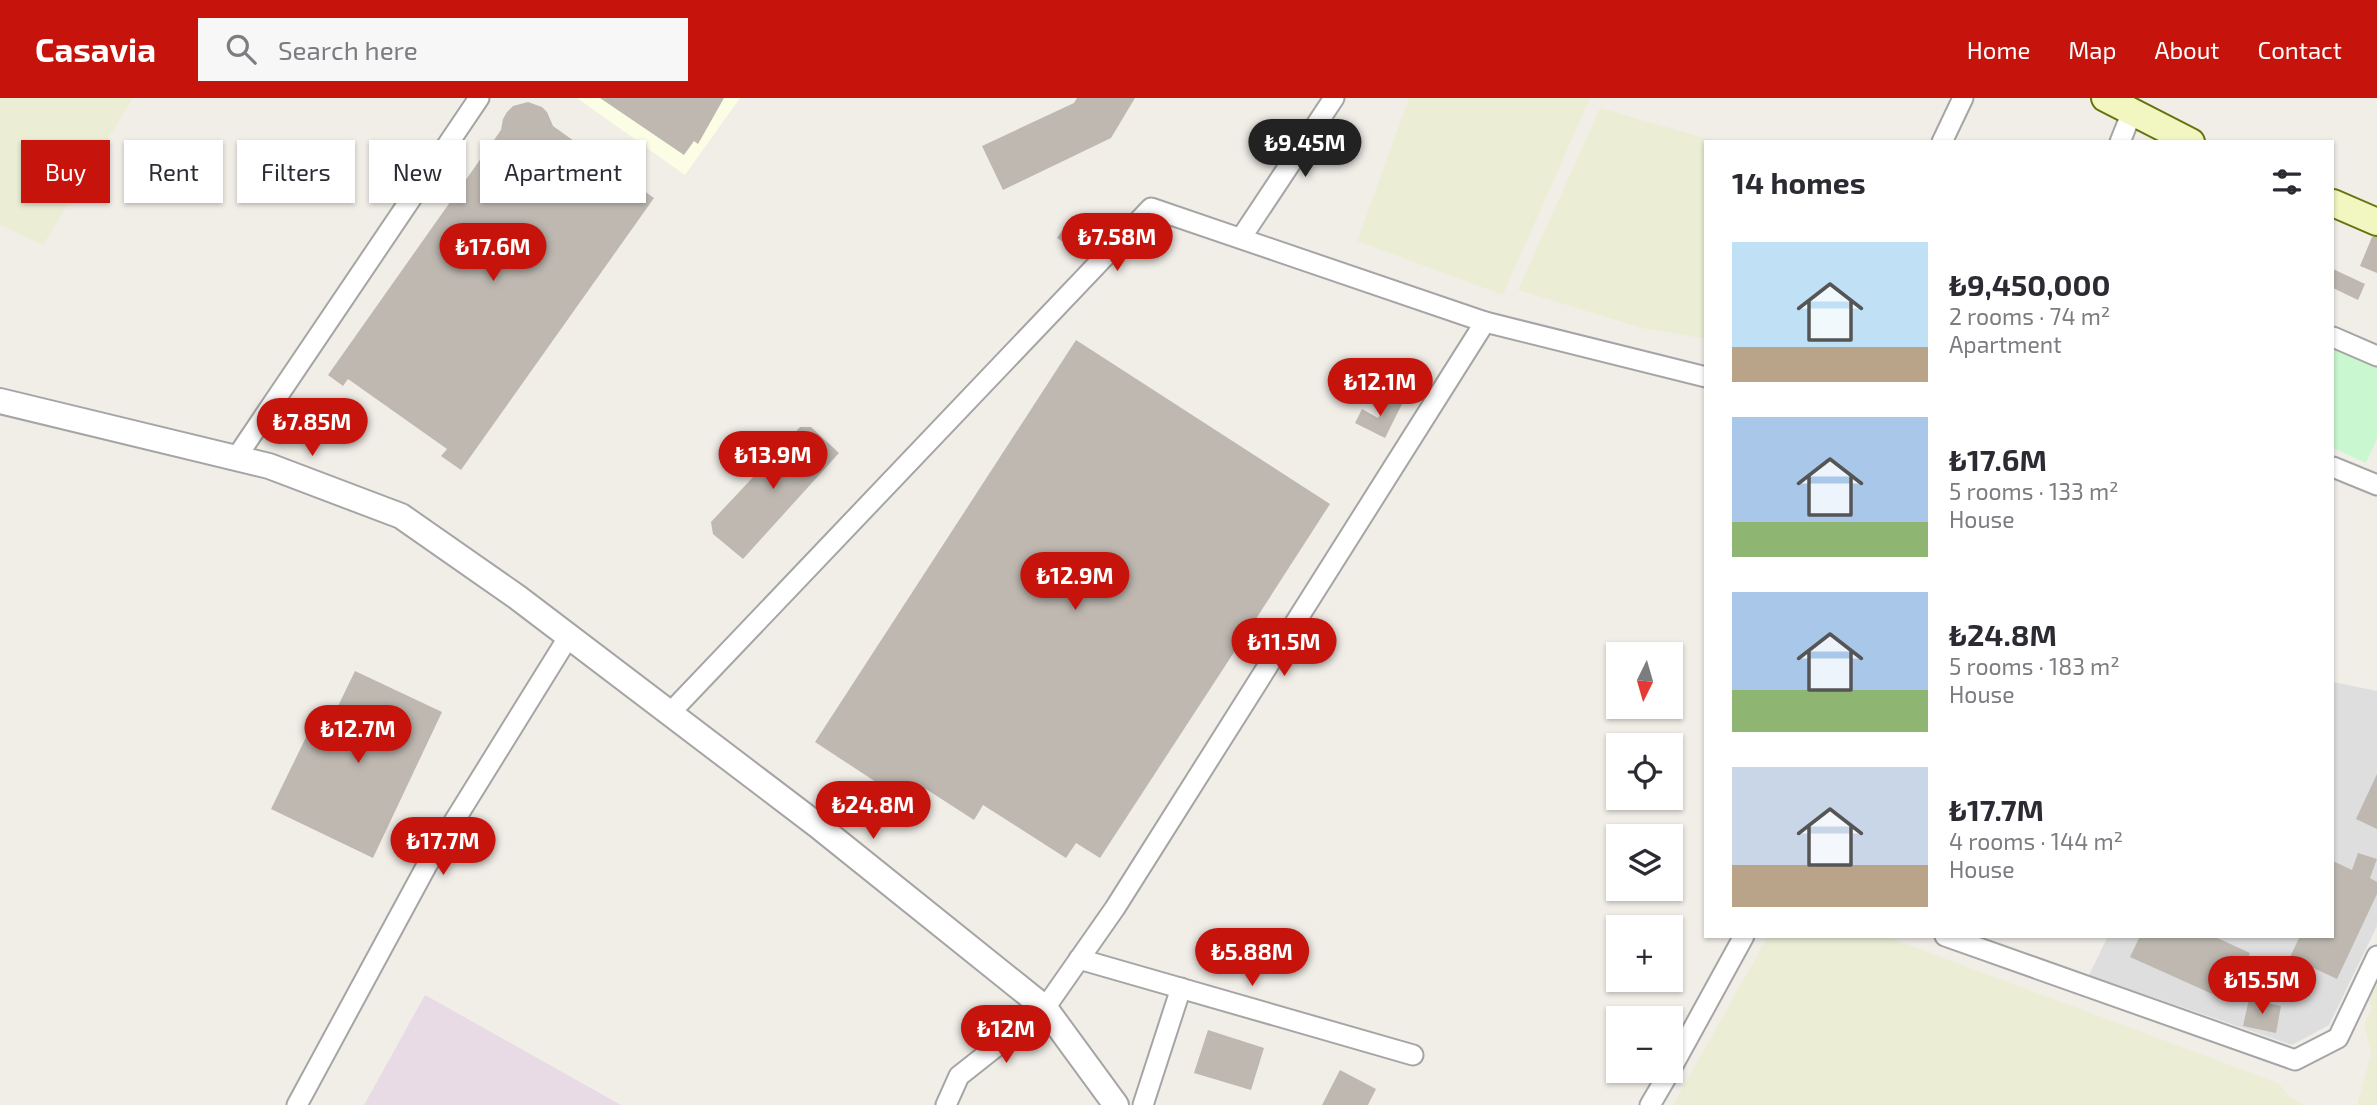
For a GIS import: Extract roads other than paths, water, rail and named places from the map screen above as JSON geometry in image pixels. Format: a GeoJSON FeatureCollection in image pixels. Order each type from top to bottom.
{"type":"FeatureCollection","features":[{"type":"Feature","properties":{"kind":"main road"},"geometry":{"type":"LineString","coordinates":[[2105,98],[2187,140]]}},
{"type":"Feature","properties":{"kind":"main road"},"geometry":{"type":"LineString","coordinates":[[2334,203],[2377,222]]}},
{"type":"Feature","properties":{"kind":"street"},"geometry":{"type":"LineString","coordinates":[[236,458],[479,98]]}},
{"type":"Feature","properties":{"kind":"street"},"geometry":{"type":"LineString","coordinates":[[1241,238],[1335,98]]}},
{"type":"Feature","properties":{"kind":"street"},"geometry":{"type":"LineString","coordinates":[[1943,140],[1963,98]]}},
{"type":"Feature","properties":{"kind":"street"},"geometry":{"type":"LineString","coordinates":[[2121,140],[2132,112]]}},
{"type":"Feature","properties":{"kind":"street"},"geometry":{"type":"LineString","coordinates":[[670,713],[1152,208],[1485,323],[1704,377]]}},
{"type":"Feature","properties":{"kind":"street"},"geometry":{"type":"LineString","coordinates":[[946,1105],[959,1076],[1045,1008],[1122,897],[1485,323]]}},
{"type":"Feature","properties":{"kind":"street"},"geometry":{"type":"LineString","coordinates":[[2334,337],[2377,356]]}},
{"type":"Feature","properties":{"kind":"street"},"geometry":{"type":"LineString","coordinates":[[0,401],[269,466],[401,516],[517,597],[817,825],[1045,1008],[1116,1105]]}},
{"type":"Feature","properties":{"kind":"street"},"geometry":{"type":"LineString","coordinates":[[2334,467],[2374,477]]}},
{"type":"Feature","properties":{"kind":"street"},"geometry":{"type":"LineString","coordinates":[[297,1105],[427,864],[569,636]]}},
{"type":"Feature","properties":{"kind":"street"},"geometry":{"type":"LineString","coordinates":[[1683,1048],[1743,938]]}},
{"type":"Feature","properties":{"kind":"street"},"geometry":{"type":"LineString","coordinates":[[1951,938],[2295,1060],[2338,1038],[2377,956]]}},
{"type":"Feature","properties":{"kind":"street"},"geometry":{"type":"LineString","coordinates":[[1079,959],[1413,1055]]}},
{"type":"Feature","properties":{"kind":"street"},"geometry":{"type":"LineString","coordinates":[[1143,1105],[1181,988]]}},
{"type":"Feature","properties":{"kind":"street"},"geometry":{"type":"LineString","coordinates":[[1650,1105],[1663,1083]]}}]}
